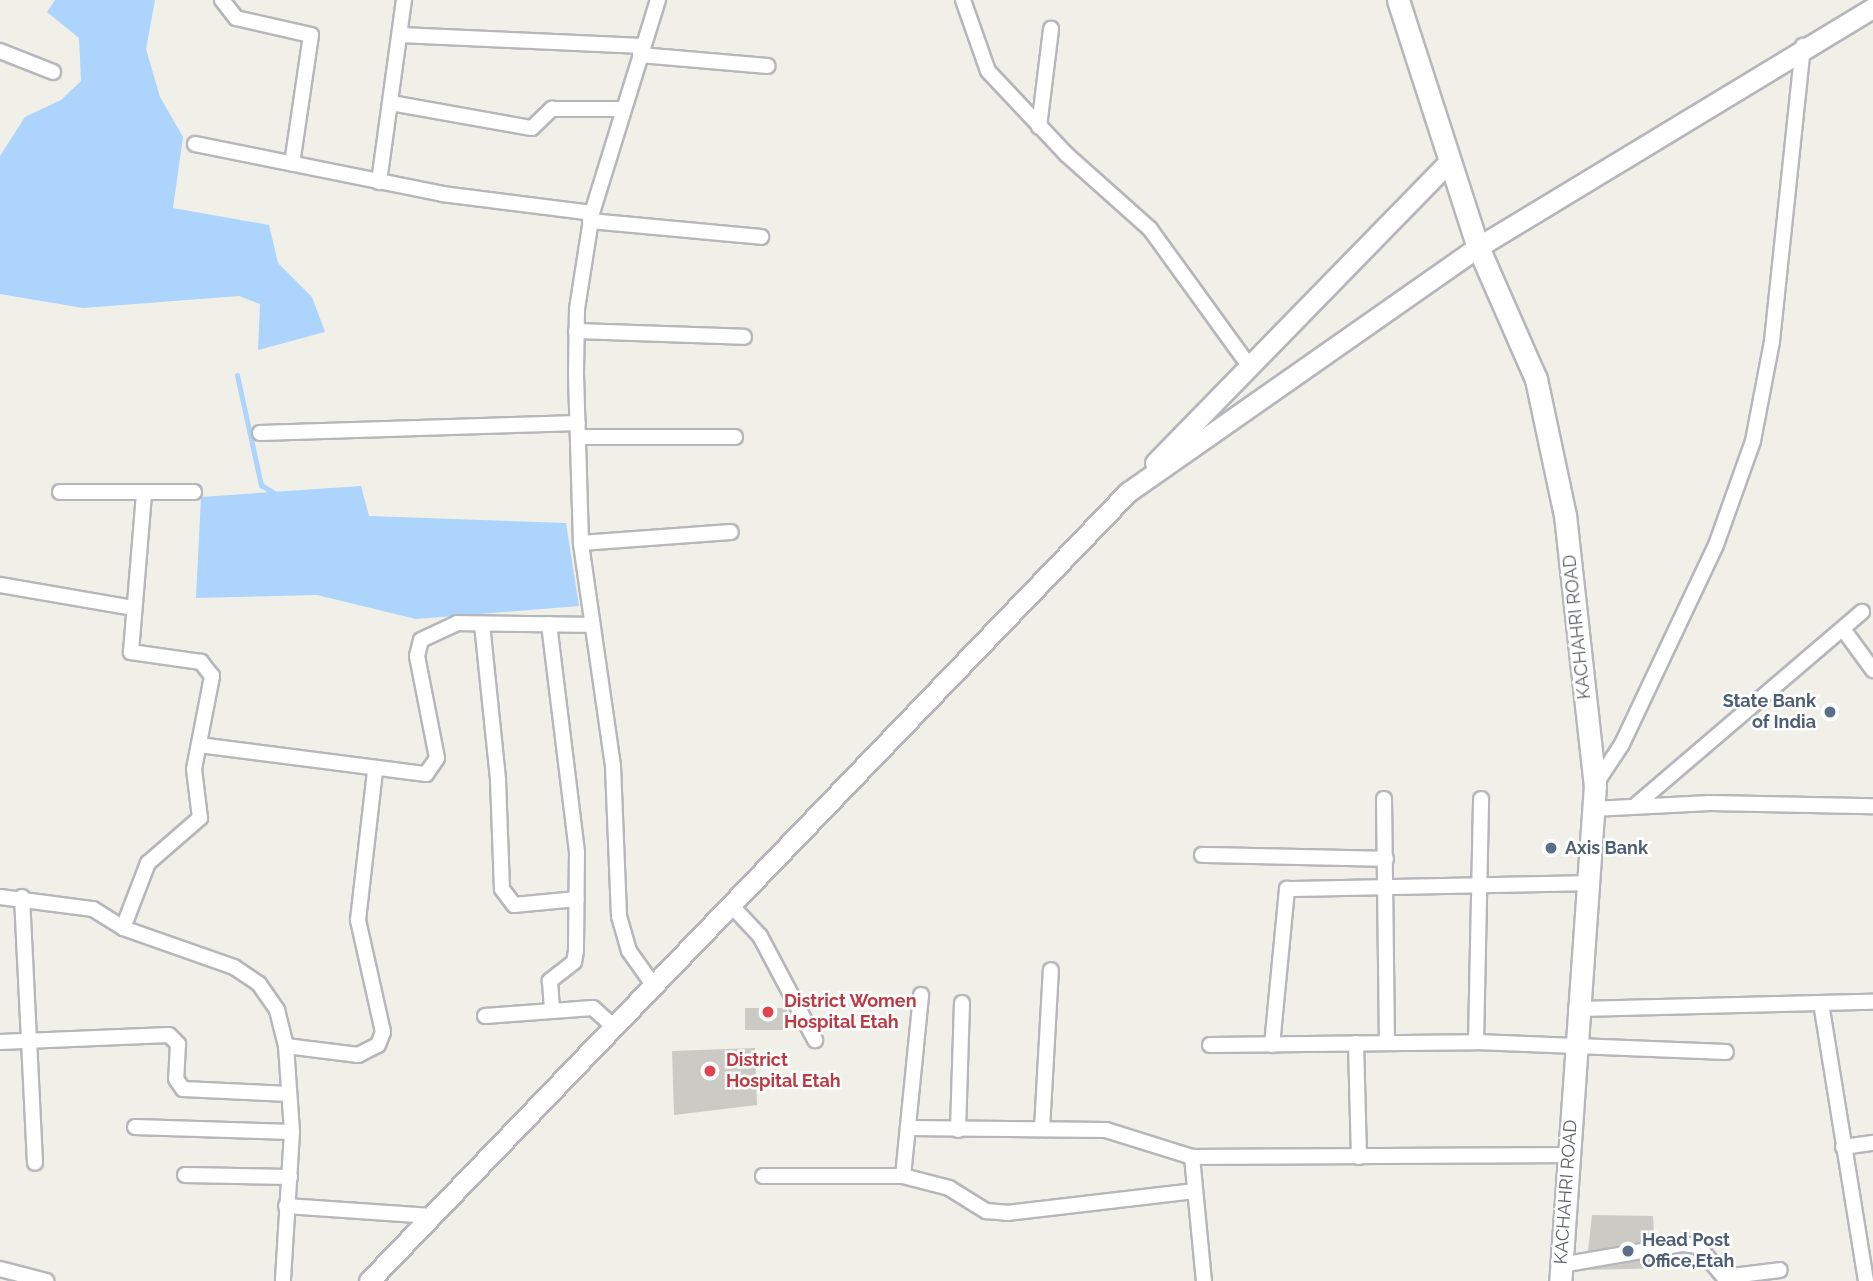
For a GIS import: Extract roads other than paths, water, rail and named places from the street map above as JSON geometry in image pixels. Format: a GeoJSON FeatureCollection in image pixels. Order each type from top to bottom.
{"type":"FeatureCollection","features":[{"type":"Feature","properties":{"kind":"main road","name":"KACHAHRI ROAD"},"geometry":{"type":"LineString","coordinates":[[1398,0],[1478,247],[1535,379],[1565,515],[1595,785],[1576,1009],[1570,1155],[1560,1273]]}},
{"type":"Feature","properties":{"kind":"street"},"geometry":{"type":"LineString","coordinates":[[222,0],[236,18],[311,35],[292,164]]}},
{"type":"Feature","properties":{"kind":"street"},"geometry":{"type":"LineString","coordinates":[[379,182],[404,0]]}},
{"type":"Feature","properties":{"kind":"street"},"geometry":{"type":"LineString","coordinates":[[654,986],[629,951],[619,916],[614,766],[581,543],[576,331],[591,217],[620,109],[658,0]]}},
{"type":"Feature","properties":{"kind":"street"},"geometry":{"type":"LineString","coordinates":[[963,0],[988,71],[1040,127],[1150,229],[1247,363]]}},
{"type":"Feature","properties":{"kind":"street"},"geometry":{"type":"LineString","coordinates":[[1128,492],[1478,247],[1803,46],[1873,8]]}},
{"type":"Feature","properties":{"kind":"street"},"geometry":{"type":"LineString","coordinates":[[1040,127],[1051,29]]}},
{"type":"Feature","properties":{"kind":"street"},"geometry":{"type":"LineString","coordinates":[[400,35],[642,51],[768,66]]}},
{"type":"Feature","properties":{"kind":"street"},"geometry":{"type":"LineString","coordinates":[[1595,785],[1622,744],[1716,545],[1753,441],[1772,341],[1803,46]]}},
{"type":"Feature","properties":{"kind":"street"},"geometry":{"type":"LineString","coordinates":[[0,51],[52,72]]}},
{"type":"Feature","properties":{"kind":"street"},"geometry":{"type":"LineString","coordinates":[[391,103],[532,128],[552,109],[620,109]]}},
{"type":"Feature","properties":{"kind":"street"},"geometry":{"type":"LineString","coordinates":[[195,145],[379,182],[591,217],[761,237]]}},
{"type":"Feature","properties":{"kind":"street"},"geometry":{"type":"LineString","coordinates":[[369,1281],[1128,492],[1247,363],[1450,161]]}},
{"type":"Feature","properties":{"kind":"street"},"geometry":{"type":"LineString","coordinates":[[576,331],[744,337]]}},
{"type":"Feature","properties":{"kind":"street"},"geometry":{"type":"LineString","coordinates":[[260,433],[578,430],[735,437]]}},
{"type":"Feature","properties":{"kind":"street"},"geometry":{"type":"LineString","coordinates":[[60,492],[194,492]]}},
{"type":"Feature","properties":{"kind":"street"},"geometry":{"type":"LineString","coordinates":[[123,928],[148,863],[200,818],[198,746],[209,667],[131,652],[144,494]]}},
{"type":"Feature","properties":{"kind":"street"},"geometry":{"type":"LineString","coordinates":[[581,543],[731,532]]}},
{"type":"Feature","properties":{"kind":"street"},"geometry":{"type":"LineString","coordinates":[[0,585],[133,608]]}},
{"type":"Feature","properties":{"kind":"street"},"geometry":{"type":"LineString","coordinates":[[1637,804],[1862,612]]}},
{"type":"Feature","properties":{"kind":"street"},"geometry":{"type":"LineString","coordinates":[[198,746],[417,776],[434,767],[417,656],[421,640],[435,628],[482,624],[592,625]]}},
{"type":"Feature","properties":{"kind":"street"},"geometry":{"type":"LineString","coordinates":[[482,624],[498,780],[502,889],[514,905],[577,899]]}},
{"type":"Feature","properties":{"kind":"street"},"geometry":{"type":"LineString","coordinates":[[549,624],[573,786],[577,899],[574,962],[550,981],[552,1010]]}},
{"type":"Feature","properties":{"kind":"street"},"geometry":{"type":"LineString","coordinates":[[1843,629],[1873,670]]}},
{"type":"Feature","properties":{"kind":"street"},"geometry":{"type":"LineString","coordinates":[[286,1046],[358,1055],[378,1045],[383,1032],[358,920],[375,771]]}},
{"type":"Feature","properties":{"kind":"street"},"geometry":{"type":"LineString","coordinates":[[1384,799],[1387,1042]]}},
{"type":"Feature","properties":{"kind":"street"},"geometry":{"type":"LineString","coordinates":[[1476,1042],[1481,799]]}},
{"type":"Feature","properties":{"kind":"street"},"geometry":{"type":"LineString","coordinates":[[1593,809],[1637,804],[1873,806]]}},
{"type":"Feature","properties":{"kind":"street"},"geometry":{"type":"LineString","coordinates":[[1202,855],[1386,859]]}},
{"type":"Feature","properties":{"kind":"street"},"geometry":{"type":"LineString","coordinates":[[1272,1045],[1287,889],[1478,881],[1588,883]]}},
{"type":"Feature","properties":{"kind":"street"},"geometry":{"type":"LineString","coordinates":[[0,897],[22,897],[93,909],[123,928],[234,967],[259,984],[277,1010],[286,1046],[292,1132],[283,1281]]}},
{"type":"Feature","properties":{"kind":"street"},"geometry":{"type":"LineString","coordinates":[[22,897],[24,1042],[35,1163]]}},
{"type":"Feature","properties":{"kind":"street"},"geometry":{"type":"LineString","coordinates":[[731,905],[760,936],[815,1040]]}},
{"type":"Feature","properties":{"kind":"street"},"geometry":{"type":"LineString","coordinates":[[1042,1129],[1051,970]]}},
{"type":"Feature","properties":{"kind":"street"},"geometry":{"type":"LineString","coordinates":[[903,1176],[921,995]]}},
{"type":"Feature","properties":{"kind":"street"},"geometry":{"type":"LineString","coordinates":[[1576,1009],[1873,1002]]}},
{"type":"Feature","properties":{"kind":"street"},"geometry":{"type":"LineString","coordinates":[[958,1130],[962,1003]]}},
{"type":"Feature","properties":{"kind":"street"},"geometry":{"type":"LineString","coordinates":[[1821,1003],[1866,1281]]}},
{"type":"Feature","properties":{"kind":"street"},"geometry":{"type":"LineString","coordinates":[[485,1016],[593,1008],[614,1027]]}},
{"type":"Feature","properties":{"kind":"street"},"geometry":{"type":"LineString","coordinates":[[0,1042],[170,1035],[178,1044],[176,1079],[183,1089],[289,1094]]}},
{"type":"Feature","properties":{"kind":"street"},"geometry":{"type":"LineString","coordinates":[[1210,1045],[1476,1042],[1726,1052]]}},
{"type":"Feature","properties":{"kind":"street"},"geometry":{"type":"LineString","coordinates":[[1356,1043],[1359,1157]]}},
{"type":"Feature","properties":{"kind":"street"},"geometry":{"type":"LineString","coordinates":[[135,1126],[292,1132]]}},
{"type":"Feature","properties":{"kind":"street"},"geometry":{"type":"LineString","coordinates":[[908,1128],[1129,1133],[1192,1157],[1570,1155]]}},
{"type":"Feature","properties":{"kind":"street"},"geometry":{"type":"LineString","coordinates":[[1843,1147],[1873,1143]]}},
{"type":"Feature","properties":{"kind":"street"},"geometry":{"type":"LineString","coordinates":[[1192,1157],[1204,1281]]}},
{"type":"Feature","properties":{"kind":"street"},"geometry":{"type":"LineString","coordinates":[[185,1175],[290,1177]]}},
{"type":"Feature","properties":{"kind":"street"},"geometry":{"type":"LineString","coordinates":[[763,1176],[903,1176],[950,1188],[986,1212],[1007,1213],[1195,1192]]}},
{"type":"Feature","properties":{"kind":"street"},"geometry":{"type":"LineString","coordinates":[[286,1206],[432,1216]]}},
{"type":"Feature","properties":{"kind":"street"},"geometry":{"type":"LineString","coordinates":[[1560,1273],[1683,1244],[1698,1246],[1724,1277],[1780,1270]]}},
{"type":"Feature","properties":{"kind":"street"},"geometry":{"type":"LineString","coordinates":[[0,1269],[46,1281]]}},
{"type":"Feature","properties":{"kind":"water"},"geometry":{"type":"Polygon","coordinates":[[[55,0],[155,0],[146,49],[160,97],[183,137],[173,208],[269,225],[278,263],[312,297],[325,332],[258,350],[260,304],[239,296],[83,308],[0,294],[0,156],[25,117],[61,100],[81,81],[79,38],[47,12],[55,0]]]}},
{"type":"Feature","properties":{"kind":"water"},"geometry":{"type":"Polygon","coordinates":[[[361,486],[369,516],[566,523],[579,606],[416,619],[317,595],[196,598],[201,497],[361,486]]]}},
{"type":"Feature","properties":{"kind":"waterway"},"geometry":{"type":"LineString","coordinates":[[237,375],[261,485],[279,496]]}},
{"type":"Feature","properties":{"kind":"place","name":"State Bank of India"},"geometry":{"type":"Point","coordinates":[1830,712]}},
{"type":"Feature","properties":{"kind":"place","name":"Axis Bank"},"geometry":{"type":"Point","coordinates":[1551,848]}},
{"type":"Feature","properties":{"kind":"place","name":"District Women Hospital Etah"},"geometry":{"type":"Point","coordinates":[768,1012]}},
{"type":"Feature","properties":{"kind":"place","name":"District Hospital Etah"},"geometry":{"type":"Point","coordinates":[710,1071]}},
{"type":"Feature","properties":{"kind":"place","name":"Head Post Office,Etah"},"geometry":{"type":"Point","coordinates":[1628,1251]}}]}
